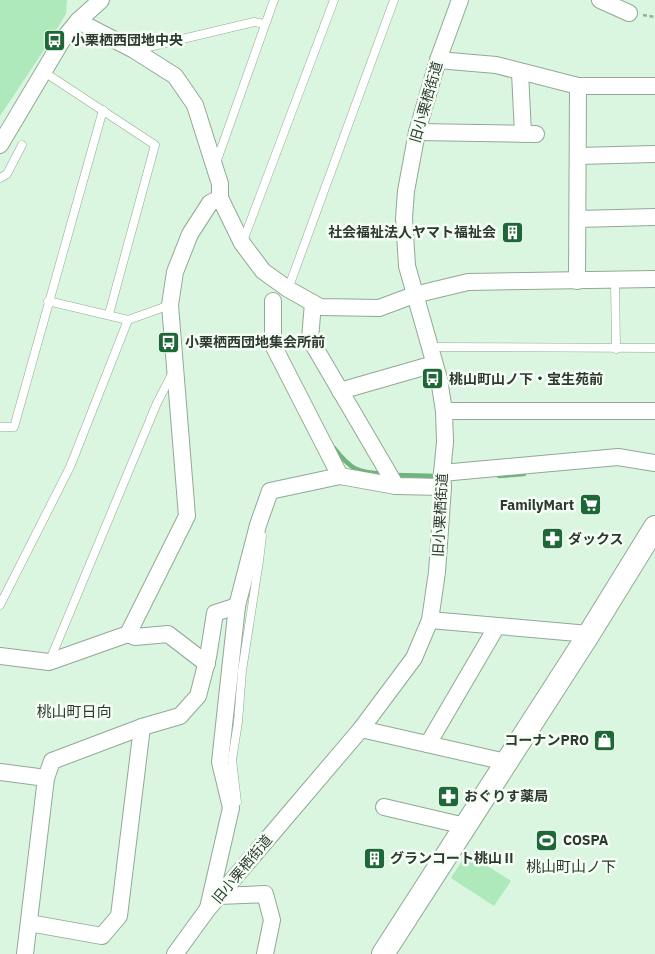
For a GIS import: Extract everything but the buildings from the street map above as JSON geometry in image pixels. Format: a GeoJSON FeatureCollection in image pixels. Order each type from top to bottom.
{"type":"FeatureCollection","features":[{"type":"Feature","properties":{"kind":"street"},"geometry":{"type":"LineString","coordinates":[[0,145],[63,39],[78,21],[101,0]]}},
{"type":"Feature","properties":{"kind":"street","name":"旧小栗栖街道"},"geometry":{"type":"LineString","coordinates":[[175,954],[207,910],[361,729],[414,658],[430,620],[437,572],[446,442],[444,411],[439,379],[407,266],[404,218],[406,191],[417,132],[438,60],[460,0]]}},
{"type":"Feature","properties":{"kind":"street"},"geometry":{"type":"LineString","coordinates":[[600,0],[629,13]]}},
{"type":"Feature","properties":{"kind":"street"},"geometry":{"type":"LineString","coordinates":[[78,21],[134,50],[175,76],[196,105],[220,184],[220,198],[242,243],[263,271],[313,304],[320,307],[380,308],[414,295],[468,282],[655,280]]}},
{"type":"Feature","properties":{"kind":"street"},"geometry":{"type":"LineString","coordinates":[[438,60],[496,66],[578,86],[655,86]]}},
{"type":"Feature","properties":{"kind":"street"},"geometry":{"type":"LineString","coordinates":[[417,132],[530,134],[520,72]]}},
{"type":"Feature","properties":{"kind":"street"},"geometry":{"type":"LineString","coordinates":[[578,86],[578,281]]}},
{"type":"Feature","properties":{"kind":"street"},"geometry":{"type":"LineString","coordinates":[[578,156],[655,154]]}},
{"type":"Feature","properties":{"kind":"street"},"geometry":{"type":"LineString","coordinates":[[0,656],[49,662],[128,634],[186,516],[170,305],[175,272],[190,234],[210,203],[220,198]]}},
{"type":"Feature","properties":{"kind":"street"},"geometry":{"type":"LineString","coordinates":[[578,219],[655,217]]}},
{"type":"Feature","properties":{"kind":"street"},"geometry":{"type":"LineString","coordinates":[[272,301],[272,338],[274,347],[340,476]]}},
{"type":"Feature","properties":{"kind":"street"},"geometry":{"type":"LineString","coordinates":[[313,304],[310,339],[395,485]]}},
{"type":"Feature","properties":{"kind":"street"},"geometry":{"type":"LineString","coordinates":[[340,391],[434,364]]}},
{"type":"Feature","properties":{"kind":"street"},"geometry":{"type":"LineString","coordinates":[[444,411],[655,411]]}},
{"type":"Feature","properties":{"kind":"street"},"geometry":{"type":"LineString","coordinates":[[207,910],[231,808],[220,762],[237,606],[258,526],[270,491],[340,476],[395,485],[618,457],[655,463]]}},
{"type":"Feature","properties":{"kind":"street"},"geometry":{"type":"LineString","coordinates":[[383,954],[589,634],[655,527]]}},
{"type":"Feature","properties":{"kind":"street"},"geometry":{"type":"LineString","coordinates":[[25,954],[46,778],[52,761],[142,726],[180,716],[198,696],[207,664],[215,613],[237,606]]}},
{"type":"Feature","properties":{"kind":"street"},"geometry":{"type":"LineString","coordinates":[[430,620],[589,634]]}},
{"type":"Feature","properties":{"kind":"street"},"geometry":{"type":"LineString","coordinates":[[428,744],[497,626]]}},
{"type":"Feature","properties":{"kind":"street"},"geometry":{"type":"LineString","coordinates":[[128,634],[134,638],[168,634],[207,664]]}},
{"type":"Feature","properties":{"kind":"street"},"geometry":{"type":"LineString","coordinates":[[29,923],[102,936],[119,916],[142,726]]}},
{"type":"Feature","properties":{"kind":"street"},"geometry":{"type":"LineString","coordinates":[[361,729],[506,762]]}},
{"type":"Feature","properties":{"kind":"street"},"geometry":{"type":"LineString","coordinates":[[0,772],[46,778]]}},
{"type":"Feature","properties":{"kind":"street"},"geometry":{"type":"LineString","coordinates":[[384,807],[465,826]]}},
{"type":"Feature","properties":{"kind":"street"},"geometry":{"type":"LineString","coordinates":[[219,896],[265,894],[272,920],[265,954]]}},
{"type":"Feature","properties":{"kind":"lane"},"geometry":{"type":"LineString","coordinates":[[215,168],[274,0]]}},
{"type":"Feature","properties":{"kind":"lane"},"geometry":{"type":"LineString","coordinates":[[242,243],[334,0]]}},
{"type":"Feature","properties":{"kind":"lane"},"geometry":{"type":"LineString","coordinates":[[288,289],[394,0]]}},
{"type":"Feature","properties":{"kind":"lane"},"geometry":{"type":"LineString","coordinates":[[134,50],[254,22],[264,24]]}},
{"type":"Feature","properties":{"kind":"lane"},"geometry":{"type":"LineString","coordinates":[[44,72],[155,145],[109,314]]}},
{"type":"Feature","properties":{"kind":"lane"},"geometry":{"type":"LineString","coordinates":[[0,427],[14,427],[103,110]]}},
{"type":"Feature","properties":{"kind":"lane"},"geometry":{"type":"LineString","coordinates":[[0,178],[7,174],[22,145]]}},
{"type":"Feature","properties":{"kind":"lane"},"geometry":{"type":"LineString","coordinates":[[616,281],[616,348]]}},
{"type":"Feature","properties":{"kind":"lane"},"geometry":{"type":"LineString","coordinates":[[48,301],[128,320],[170,305]]}},
{"type":"Feature","properties":{"kind":"lane"},"geometry":{"type":"LineString","coordinates":[[1,603],[70,467],[128,320]]}},
{"type":"Feature","properties":{"kind":"lane"},"geometry":{"type":"LineString","coordinates":[[429,347],[655,348]]}},
{"type":"Feature","properties":{"kind":"lane"},"geometry":{"type":"LineString","coordinates":[[49,662],[157,402],[175,368]]}},
{"type":"Feature","properties":{"kind":"lane"},"geometry":{"type":"LineString","coordinates":[[231,808],[237,804],[232,760],[238,722],[242,671],[260,561],[262,538],[258,526]]}},
{"type":"Feature","properties":{"kind":"green space"},"geometry":{"type":"Polygon","coordinates":[[[0,0],[67,0],[66,14],[0,116],[0,0]]]}},
{"type":"Feature","properties":{"kind":"green space"},"geometry":{"type":"Polygon","coordinates":[[[467,853],[511,881],[494,906],[451,878],[467,853]]]}},
{"type":"Feature","properties":{"kind":"waterway"},"geometry":{"type":"LineString","coordinates":[[334,448],[345,461],[355,468],[361,471],[384,474]]}},
{"type":"Feature","properties":{"kind":"waterway"},"geometry":{"type":"LineString","coordinates":[[499,476],[524,474]]}},
{"type":"Feature","properties":{"kind":"waterway"},"geometry":{"type":"LineString","coordinates":[[394,475],[439,476]]}},
{"type":"Feature","properties":{"kind":"place","name":"小栗栖西団地中央"},"geometry":{"type":"Point","coordinates":[55,40]}},
{"type":"Feature","properties":{"kind":"place","name":"社会福祉法人ヤマト福祉会"},"geometry":{"type":"Point","coordinates":[512,232]}},
{"type":"Feature","properties":{"kind":"place","name":"小栗栖西団地集会所前"},"geometry":{"type":"Point","coordinates":[169,342]}},
{"type":"Feature","properties":{"kind":"place","name":"桃山町山ノ下・宝生苑前"},"geometry":{"type":"Point","coordinates":[433,379]}},
{"type":"Feature","properties":{"kind":"place","name":"FamilyMart"},"geometry":{"type":"Point","coordinates":[590,505]}},
{"type":"Feature","properties":{"kind":"place","name":"ダックス"},"geometry":{"type":"Point","coordinates":[552,539]}},
{"type":"Feature","properties":{"kind":"place","name":"コーナンPRO"},"geometry":{"type":"Point","coordinates":[605,740]}},
{"type":"Feature","properties":{"kind":"place","name":"おぐりす薬局"},"geometry":{"type":"Point","coordinates":[448,796]}},
{"type":"Feature","properties":{"kind":"place","name":"COSPA"},"geometry":{"type":"Point","coordinates":[547,840]}},
{"type":"Feature","properties":{"kind":"place","name":"グランコート桃山Ⅱ"},"geometry":{"type":"Point","coordinates":[374,858]}},
{"type":"Feature","properties":{"kind":"district","name":"桃山町日向"},"geometry":{"type":"Point","coordinates":[74,712]}},
{"type":"Feature","properties":{"kind":"district","name":"桃山町山ノ下"},"geometry":{"type":"Point","coordinates":[571,867]}}]}
